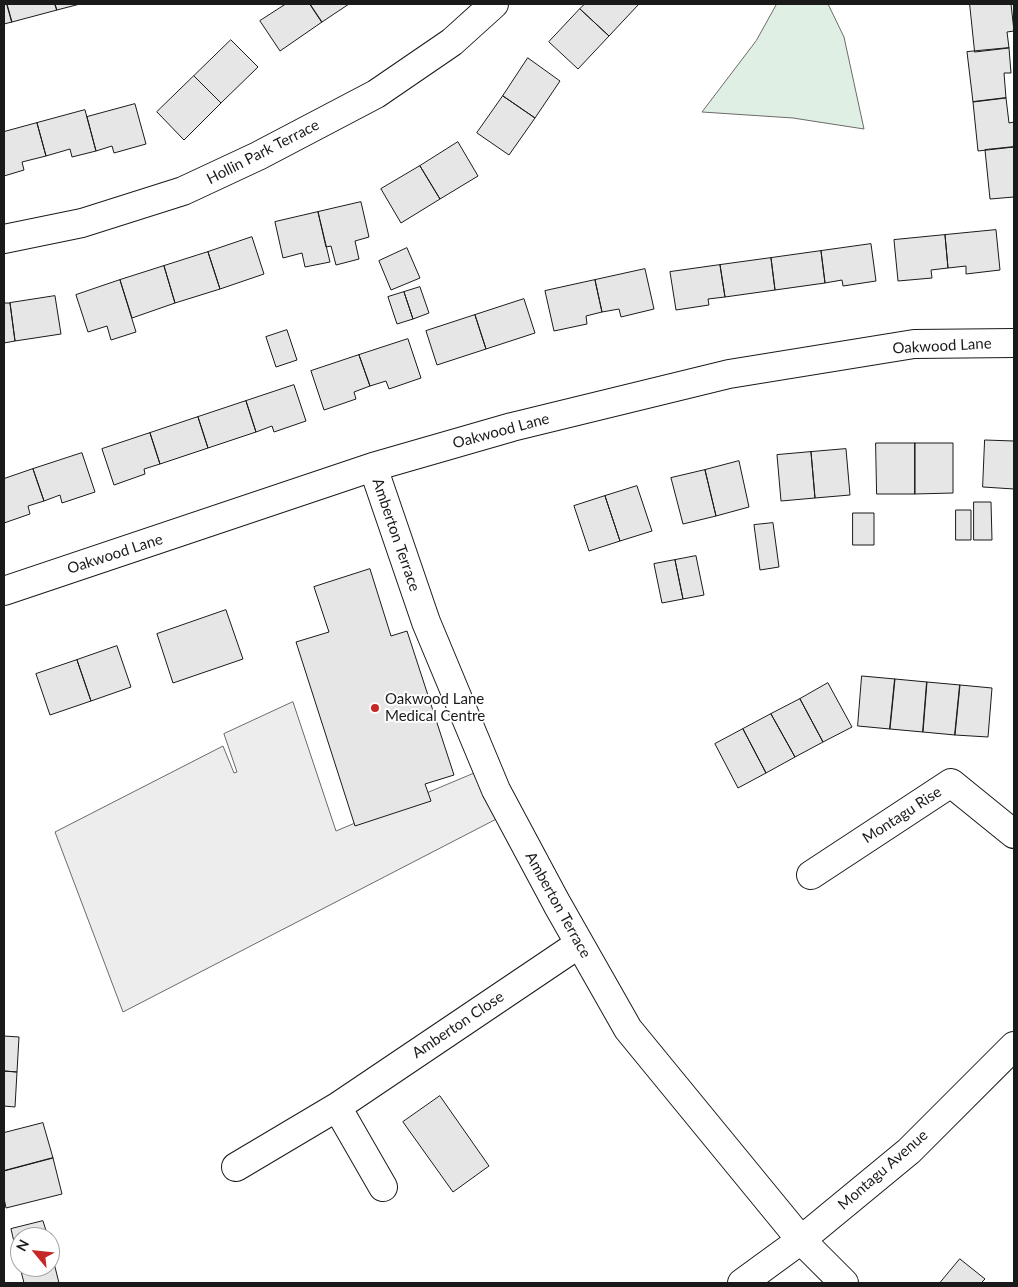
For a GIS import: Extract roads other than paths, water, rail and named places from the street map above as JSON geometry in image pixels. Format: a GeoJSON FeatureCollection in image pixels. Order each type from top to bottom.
{"type":"FeatureCollection","features":[{"type":"Feature","properties":{"kind":"street","name":"Hollin Park Terrace"},"geometry":{"type":"LineString","coordinates":[[4,239],[82,223],[183,191],[258,156],[376,94],[452,42],[494,4]]}},
{"type":"Feature","properties":{"kind":"street","name":"Oakwood Lane"},"geometry":{"type":"LineString","coordinates":[[4,591],[373,467],[512,427],[729,374],[914,344],[1014,343]]}},
{"type":"Feature","properties":{"kind":"street","name":"Amberton Terrace"},"geometry":{"type":"LineString","coordinates":[[373,467],[426,622],[486,768],[579,944],[628,1029],[801,1240],[844,1283]]}},
{"type":"Feature","properties":{"kind":"street","name":"Montagu Rise"},"geometry":{"type":"LineString","coordinates":[[811,875],[951,783],[1014,834]]}},
{"type":"Feature","properties":{"kind":"street","name":"Amberton Close"},"geometry":{"type":"LineString","coordinates":[[236,1167],[337,1106],[579,944]]}},
{"type":"Feature","properties":{"kind":"street","name":"Montagu Avenue"},"geometry":{"type":"LineString","coordinates":[[742,1283],[801,1240],[908,1151],[1014,1046]]}},
{"type":"Feature","properties":{"kind":"street"},"geometry":{"type":"LineString","coordinates":[[337,1106],[383,1187]]}},
{"type":"Feature","properties":{"kind":"place","name":"Oakwood Lane Medical Centre"},"geometry":{"type":"Point","coordinates":[375,708]}}]}
